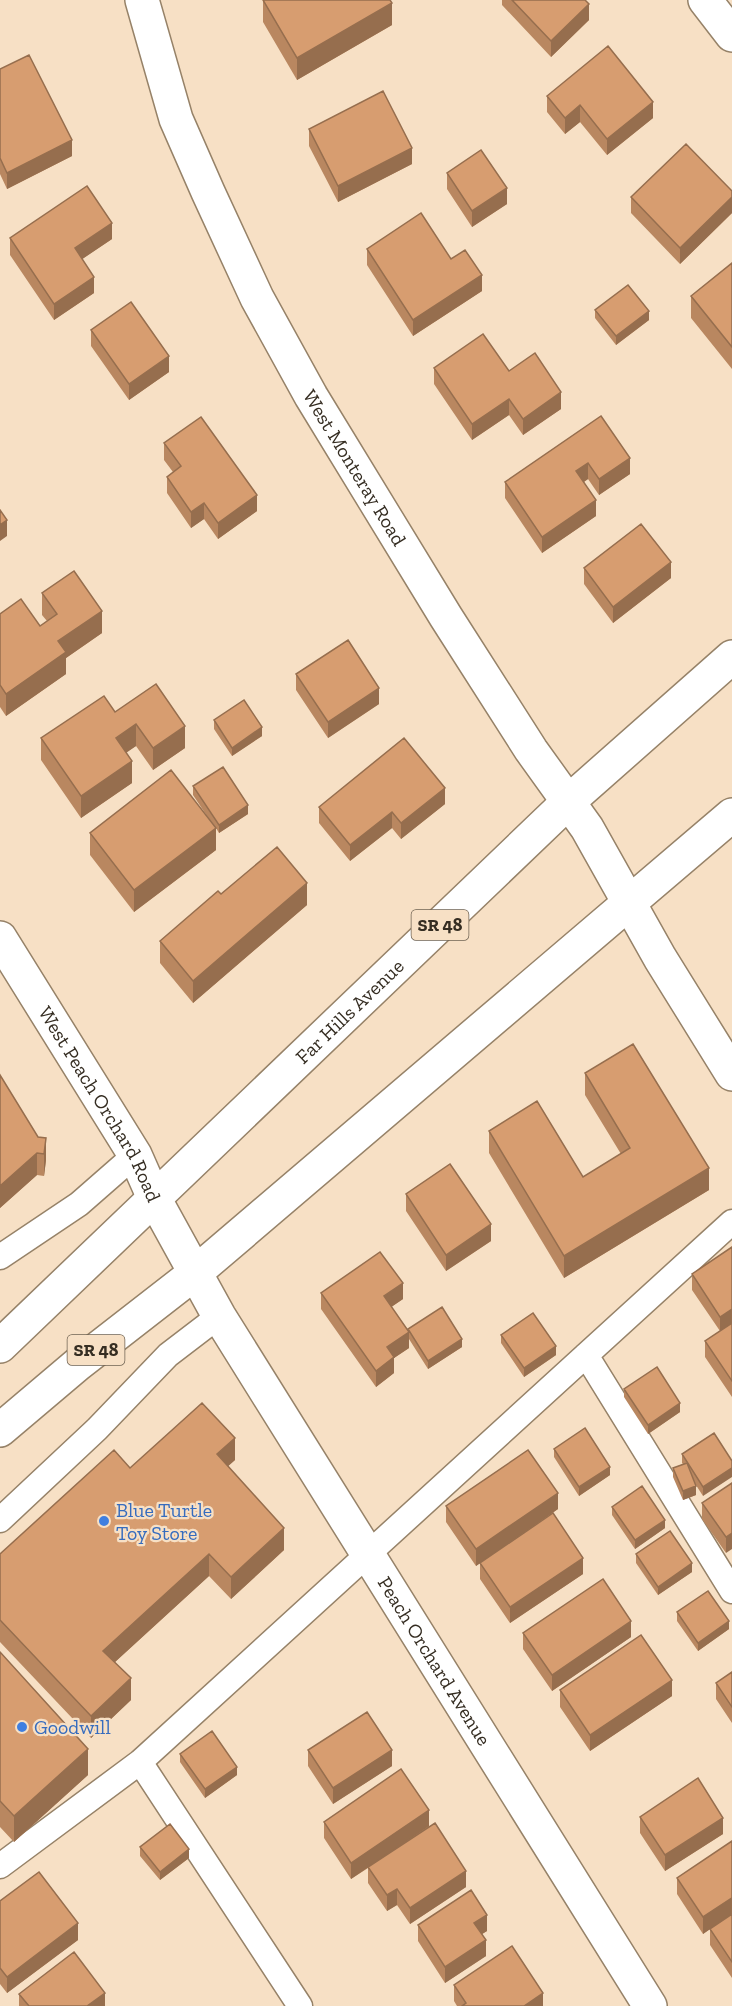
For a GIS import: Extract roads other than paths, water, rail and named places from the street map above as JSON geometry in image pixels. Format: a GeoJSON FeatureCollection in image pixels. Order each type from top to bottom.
{"type":"FeatureCollection","features":[{"type":"Feature","properties":{"kind":"street","name":"West Monteray Road"},"geometry":{"type":"LineString","coordinates":[[142,0],[176,118],[208,192],[268,318],[310,396],[531,750],[587,828],[660,958],[732,1074]]}},
{"type":"Feature","properties":{"kind":"street"},"geometry":{"type":"LineString","coordinates":[[705,0],[732,35]]}},
{"type":"Feature","properties":{"kind":"street","name":"Far Hills Avenue"},"geometry":{"type":"LineString","coordinates":[[0,1346],[568,802],[732,657]]}},
{"type":"Feature","properties":{"kind":"street","name":"SR 48"},"geometry":{"type":"LineString","coordinates":[[0,1430],[78,1364],[195,1273],[732,815]]}},
{"type":"Feature","properties":{"kind":"street","name":"West Peach Orchard Road"},"geometry":{"type":"LineString","coordinates":[[0,938],[135,1155],[154,1198],[219,1316]]}},
{"type":"Feature","properties":{"kind":"street","name":"Peach Orchard Avenue"},"geometry":{"type":"LineString","coordinates":[[219,1316],[650,2006]]}},
{"type":"Feature","properties":{"kind":"lane"},"geometry":{"type":"LineString","coordinates":[[0,1257],[78,1204],[135,1155]]}},
{"type":"Feature","properties":{"kind":"lane"},"geometry":{"type":"LineString","coordinates":[[0,1866],[140,1762],[732,1222]]}},
{"type":"Feature","properties":{"kind":"lane"},"geometry":{"type":"LineString","coordinates":[[0,1520],[97,1429],[168,1355],[219,1316]]}},
{"type":"Feature","properties":{"kind":"lane"},"geometry":{"type":"LineString","coordinates":[[586,1355],[732,1591]]}},
{"type":"Feature","properties":{"kind":"lane"},"geometry":{"type":"LineString","coordinates":[[140,1762],[300,2006]]}},
{"type":"Feature","properties":{"kind":"place","name":"Blue Turtle Toy Store"},"geometry":{"type":"Point","coordinates":[104,1521]}},
{"type":"Feature","properties":{"kind":"place","name":"Goodwill"},"geometry":{"type":"Point","coordinates":[22,1727]}}]}
